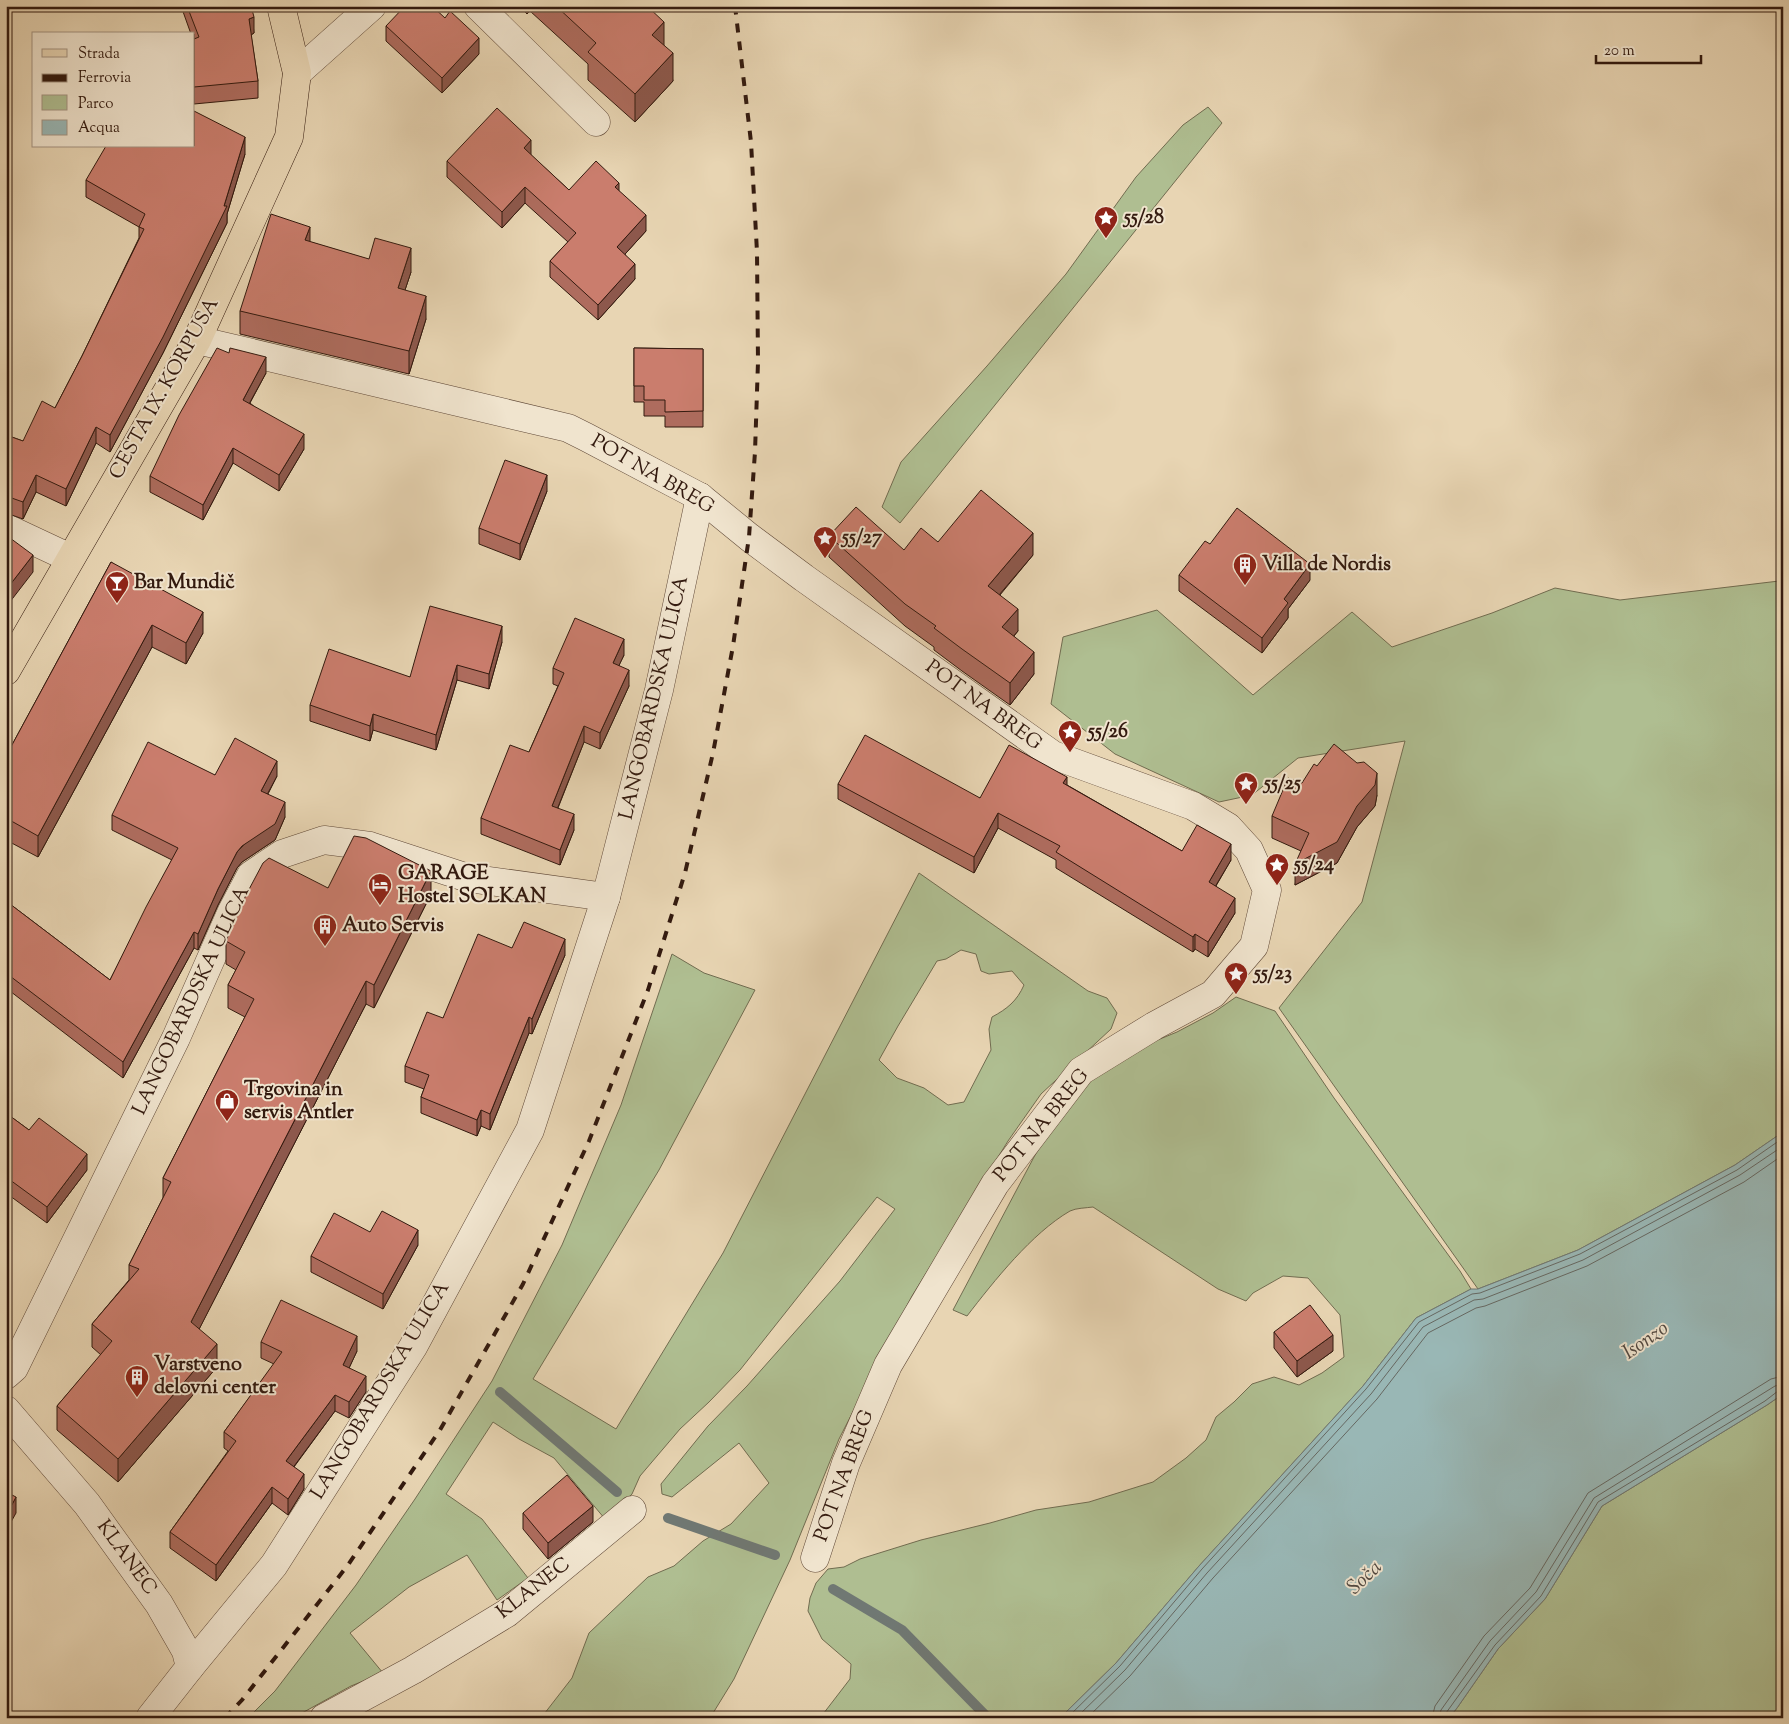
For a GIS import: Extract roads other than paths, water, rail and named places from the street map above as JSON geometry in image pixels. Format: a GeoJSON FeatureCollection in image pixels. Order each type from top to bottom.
{"type":"FeatureCollection","features":[{"type":"Feature","properties":{"kind":"main road","name":"CESTA IX. KORPUSA"},"geometry":{"type":"LineString","coordinates":[[6,671],[197,340],[289,137],[298,73],[281,6]]}},
{"type":"Feature","properties":{"kind":"street"},"geometry":{"type":"LineString","coordinates":[[298,73],[372,6]]}},
{"type":"Feature","properties":{"kind":"street"},"geometry":{"type":"LineString","coordinates":[[478,6],[596,122]]}},
{"type":"Feature","properties":{"kind":"street","name":"POT NA BREG"},"geometry":{"type":"LineString","coordinates":[[197,340],[568,428],[632,460],[700,498],[804,578],[1053,755],[1193,806],[1228,827],[1249,850],[1267,890],[1254,946],[1213,994],[1154,1026],[1081,1071],[995,1184],[888,1365],[846,1463],[815,1558]]}},
{"type":"Feature","properties":{"kind":"street","name":"LANGOBARDSKA ULICA"},"geometry":{"type":"LineString","coordinates":[[190,1666],[274,1565],[418,1338],[530,1130],[606,897],[660,690],[700,498]]}},
{"type":"Feature","properties":{"kind":"street"},"geometry":{"type":"LineString","coordinates":[[6,528],[70,558]]}},
{"type":"Feature","properties":{"kind":"street","name":"LANGOBARDSKA ULICA"},"geometry":{"type":"LineString","coordinates":[[6,1376],[14,1368],[176,1038],[232,910],[251,875],[282,854],[324,840],[370,846],[468,878],[606,897]]}},
{"type":"Feature","properties":{"kind":"street","name":"KLANEC"},"geometry":{"type":"LineString","coordinates":[[6,1410],[87,1504],[148,1588],[186,1651],[190,1666]]}},
{"type":"Feature","properties":{"kind":"street","name":"KLANEC"},"geometry":{"type":"LineString","coordinates":[[324,1718],[413,1670],[507,1613],[632,1510]]}},
{"type":"Feature","properties":{"kind":"street"},"geometry":{"type":"LineString","coordinates":[[150,1718],[190,1666]]}},
{"type":"Feature","properties":{"kind":"water"},"geometry":{"type":"Polygon","coordinates":[[[1783,1132],[1783,1394],[1602,1506],[1545,1599],[1498,1649],[1449,1718],[1060,1718],[1116,1663],[1199,1566],[1363,1386],[1416,1318],[1471,1289],[1478,1289],[1578,1250],[1735,1165],[1783,1132]]]}},
{"type":"Feature","properties":{"kind":"waterway"},"geometry":{"type":"LineString","coordinates":[[500,1392],[617,1492]]}},
{"type":"Feature","properties":{"kind":"waterway"},"geometry":{"type":"LineString","coordinates":[[668,1518],[775,1555]]}},
{"type":"Feature","properties":{"kind":"waterway"},"geometry":{"type":"LineString","coordinates":[[833,1589],[902,1630],[988,1718]]}},
{"type":"Feature","properties":{"kind":"railway"},"geometry":{"type":"LineString","coordinates":[[225,1718],[242,1700],[348,1565],[440,1430],[523,1284],[589,1141],[648,990],[685,873],[713,753],[733,646],[749,537],[755,452],[758,362],[757,252],[751,142],[735,6]]}},
{"type":"Feature","properties":{"kind":"place","name":"55/28"},"geometry":{"type":"Point","coordinates":[1106,239]}},
{"type":"Feature","properties":{"kind":"place","name":"55/27"},"geometry":{"type":"Point","coordinates":[825,559]}},
{"type":"Feature","properties":{"kind":"place","name":"Villa de Nordis"},"geometry":{"type":"Point","coordinates":[1245,586]}},
{"type":"Feature","properties":{"kind":"place","name":"Bar Mundič"},"geometry":{"type":"Point","coordinates":[117,604]}},
{"type":"Feature","properties":{"kind":"place","name":"55/26"},"geometry":{"type":"Point","coordinates":[1070,753]}},
{"type":"Feature","properties":{"kind":"place","name":"55/25"},"geometry":{"type":"Point","coordinates":[1246,805]}},
{"type":"Feature","properties":{"kind":"place","name":"55/24"},"geometry":{"type":"Point","coordinates":[1277,886]}},
{"type":"Feature","properties":{"kind":"place","name":"GARAGE Hostel SOLKAN"},"geometry":{"type":"Point","coordinates":[380,906]}},
{"type":"Feature","properties":{"kind":"place","name":"Auto Servis"},"geometry":{"type":"Point","coordinates":[325,947]}},
{"type":"Feature","properties":{"kind":"place","name":"55/23"},"geometry":{"type":"Point","coordinates":[1236,995]}},
{"type":"Feature","properties":{"kind":"place","name":"Trgovina in servis Antler"},"geometry":{"type":"Point","coordinates":[227,1122]}},
{"type":"Feature","properties":{"kind":"place","name":"Varstveno delovni center"},"geometry":{"type":"Point","coordinates":[137,1398]}},
{"type":"Feature","properties":{"kind":"water label","name":"Isonzo"},"geometry":{"type":"Point","coordinates":[1646,1341]}},
{"type":"Feature","properties":{"kind":"water label","name":"Soča"},"geometry":{"type":"Point","coordinates":[1365,1578]}}]}
